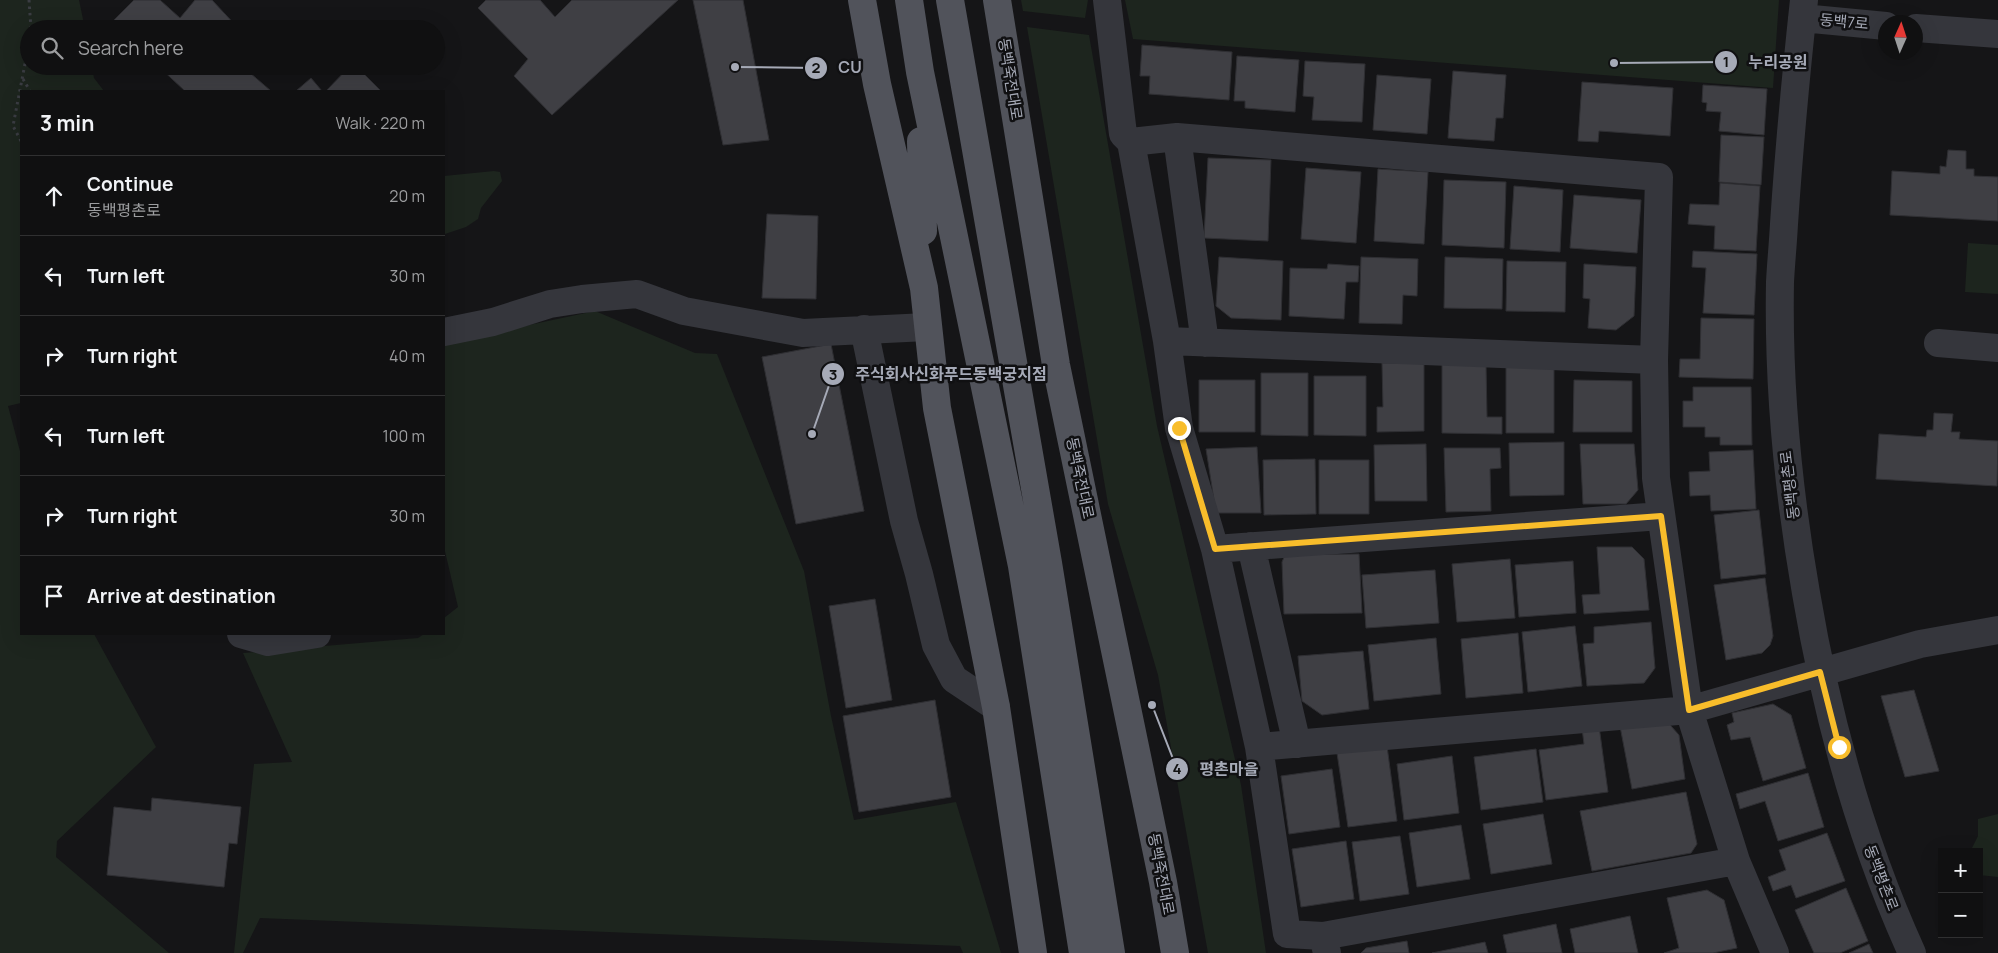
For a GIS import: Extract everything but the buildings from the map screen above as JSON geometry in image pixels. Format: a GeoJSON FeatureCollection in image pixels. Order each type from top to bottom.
{"type":"FeatureCollection","features":[{"type":"Feature","properties":{"kind":"main road"},"geometry":{"type":"LineString","coordinates":[[862,0],[877,84],[924,288]]}},
{"type":"Feature","properties":{"kind":"main road"},"geometry":{"type":"LineString","coordinates":[[909,0],[920,72],[1022,566],[1083,953]]}},
{"type":"Feature","properties":{"kind":"main road"},"geometry":{"type":"LineString","coordinates":[[950,0],[1046,553],[1112,953]]}},
{"type":"Feature","properties":{"kind":"main road","name":"동백죽전대로"},"geometry":{"type":"LineString","coordinates":[[997,0],[1056,365],[1164,882],[1175,953]]}},
{"type":"Feature","properties":{"kind":"main road"},"geometry":{"type":"LineString","coordinates":[[920,72],[924,288],[936,408],[996,707],[1033,953]]}},
{"type":"Feature","properties":{"kind":"street"},"geometry":{"type":"LineString","coordinates":[[1107,0],[1124,134],[1131,142],[1167,341],[1179,428],[1215,549],[1259,747],[1289,944],[1325,944],[1736,862]]}},
{"type":"Feature","properties":{"kind":"street","name":"동백7로"},"geometry":{"type":"LineString","coordinates":[[1803,9],[1878,24]]}},
{"type":"Feature","properties":{"kind":"street","name":"동백평촌로"},"geometry":{"type":"LineString","coordinates":[[1803,9],[1787,179],[1780,280],[1780,333],[1785,437],[1790,483],[1797,540],[1820,672],[1839,747],[1869,849],[1912,953]]}},
{"type":"Feature","properties":{"kind":"street"},"geometry":{"type":"LineString","coordinates":[[1923,29],[1998,34]]}},
{"type":"Feature","properties":{"kind":"street"},"geometry":{"type":"LineString","coordinates":[[1131,142],[1177,137],[1660,177],[1654,360],[1656,478],[1689,710],[1736,862],[1775,953]]}},
{"type":"Feature","properties":{"kind":"street"},"geometry":{"type":"LineString","coordinates":[[1177,137],[1205,343]]}},
{"type":"Feature","properties":{"kind":"street"},"geometry":{"type":"LineString","coordinates":[[445,332],[493,322],[550,304],[637,294],[684,312],[794,331],[927,327]]}},
{"type":"Feature","properties":{"kind":"street"},"geometry":{"type":"LineString","coordinates":[[864,329],[904,521],[936,645],[954,678],[996,707]]}},
{"type":"Feature","properties":{"kind":"street"},"geometry":{"type":"LineString","coordinates":[[1167,341],[1654,360]]}},
{"type":"Feature","properties":{"kind":"street"},"geometry":{"type":"LineString","coordinates":[[1938,343],[1998,348]]}},
{"type":"Feature","properties":{"kind":"street"},"geometry":{"type":"LineString","coordinates":[[1215,549],[1661,516]]}},
{"type":"Feature","properties":{"kind":"street"},"geometry":{"type":"LineString","coordinates":[[1251,546],[1297,744]]}},
{"type":"Feature","properties":{"kind":"street"},"geometry":{"type":"LineString","coordinates":[[1259,747],[1689,710],[1920,644],[1998,630]]}},
{"type":"Feature","properties":{"kind":"street"},"geometry":{"type":"LineString","coordinates":[[244,635],[268,642],[311,635]]}},
{"type":"Feature","properties":{"kind":"path"},"geometry":{"type":"LineString","coordinates":[[30,0],[31,20]]}},
{"type":"Feature","properties":{"kind":"path"},"geometry":{"type":"LineString","coordinates":[[20,139],[13,126],[23,75]]}},
{"type":"Feature","properties":{"kind":"path"},"geometry":{"type":"LineString","coordinates":[[22,78],[29,90]]}},
{"type":"Feature","properties":{"kind":"shaded area"},"geometry":{"type":"Polygon","coordinates":[[[0,0],[79,0],[83,20],[20,20],[20,75],[94,75],[103,90],[20,90],[20,403],[8,406],[20,451],[20,635],[95,635],[156,747],[57,841],[56,857],[169,953],[0,953],[0,0]]]}},
{"type":"Feature","properties":{"kind":"shaded area"},"geometry":{"type":"Polygon","coordinates":[[[1021,0],[1088,0],[1085,18],[1023,11],[1021,0]]]}},
{"type":"Feature","properties":{"kind":"shaded area"},"geometry":{"type":"Polygon","coordinates":[[[1125,0],[1779,0],[1773,88],[1133,39],[1125,0]]]}},
{"type":"Feature","properties":{"kind":"shaded area"},"geometry":{"type":"Polygon","coordinates":[[[1027,27],[1089,35],[1157,426],[1241,785],[1266,953],[1208,953],[1158,675],[1108,504],[1027,27]]]}},
{"type":"Feature","properties":{"kind":"shaded area"},"geometry":{"type":"Polygon","coordinates":[[[494,171],[500,172],[502,181],[481,208],[478,219],[466,227],[445,234],[445,176],[494,171]]]}},
{"type":"Feature","properties":{"kind":"shaded area"},"geometry":{"type":"Polygon","coordinates":[[[1968,243],[1998,245],[1998,294],[1965,292],[1968,243]]]}},
{"type":"Feature","properties":{"kind":"shaded area"},"geometry":{"type":"Polygon","coordinates":[[[595,311],[695,353],[717,354],[804,571],[831,716],[854,820],[956,802],[1001,953],[963,953],[960,946],[260,918],[243,953],[234,953],[254,764],[292,762],[243,653],[418,638],[422,635],[445,635],[445,617],[458,607],[445,551],[445,343],[595,311]]]}},
{"type":"Feature","properties":{"kind":"shaded area"},"geometry":{"type":"Polygon","coordinates":[[[1998,814],[1998,877],[1983,875],[1983,848],[1972,848],[1978,836],[1978,819],[1998,814]]]}},
{"type":"Feature","properties":{"kind":"place","name":"누리공원"},"geometry":{"type":"Point","coordinates":[1614,63]}},
{"type":"Feature","properties":{"kind":"place","name":"CU"},"geometry":{"type":"Point","coordinates":[735,67]}},
{"type":"Feature","properties":{"kind":"place","name":"주식회사신화푸드동백궁지점"},"geometry":{"type":"Point","coordinates":[812,434]}},
{"type":"Feature","properties":{"kind":"place","name":"평촌마을"},"geometry":{"type":"Point","coordinates":[1152,705]}},
{"type":"Feature","properties":{"kind":"route"},"geometry":{"type":"LineString","coordinates":[[1179,428],[1215,549],[1661,516],[1689,710],[1820,672],[1839,747]]}}]}
